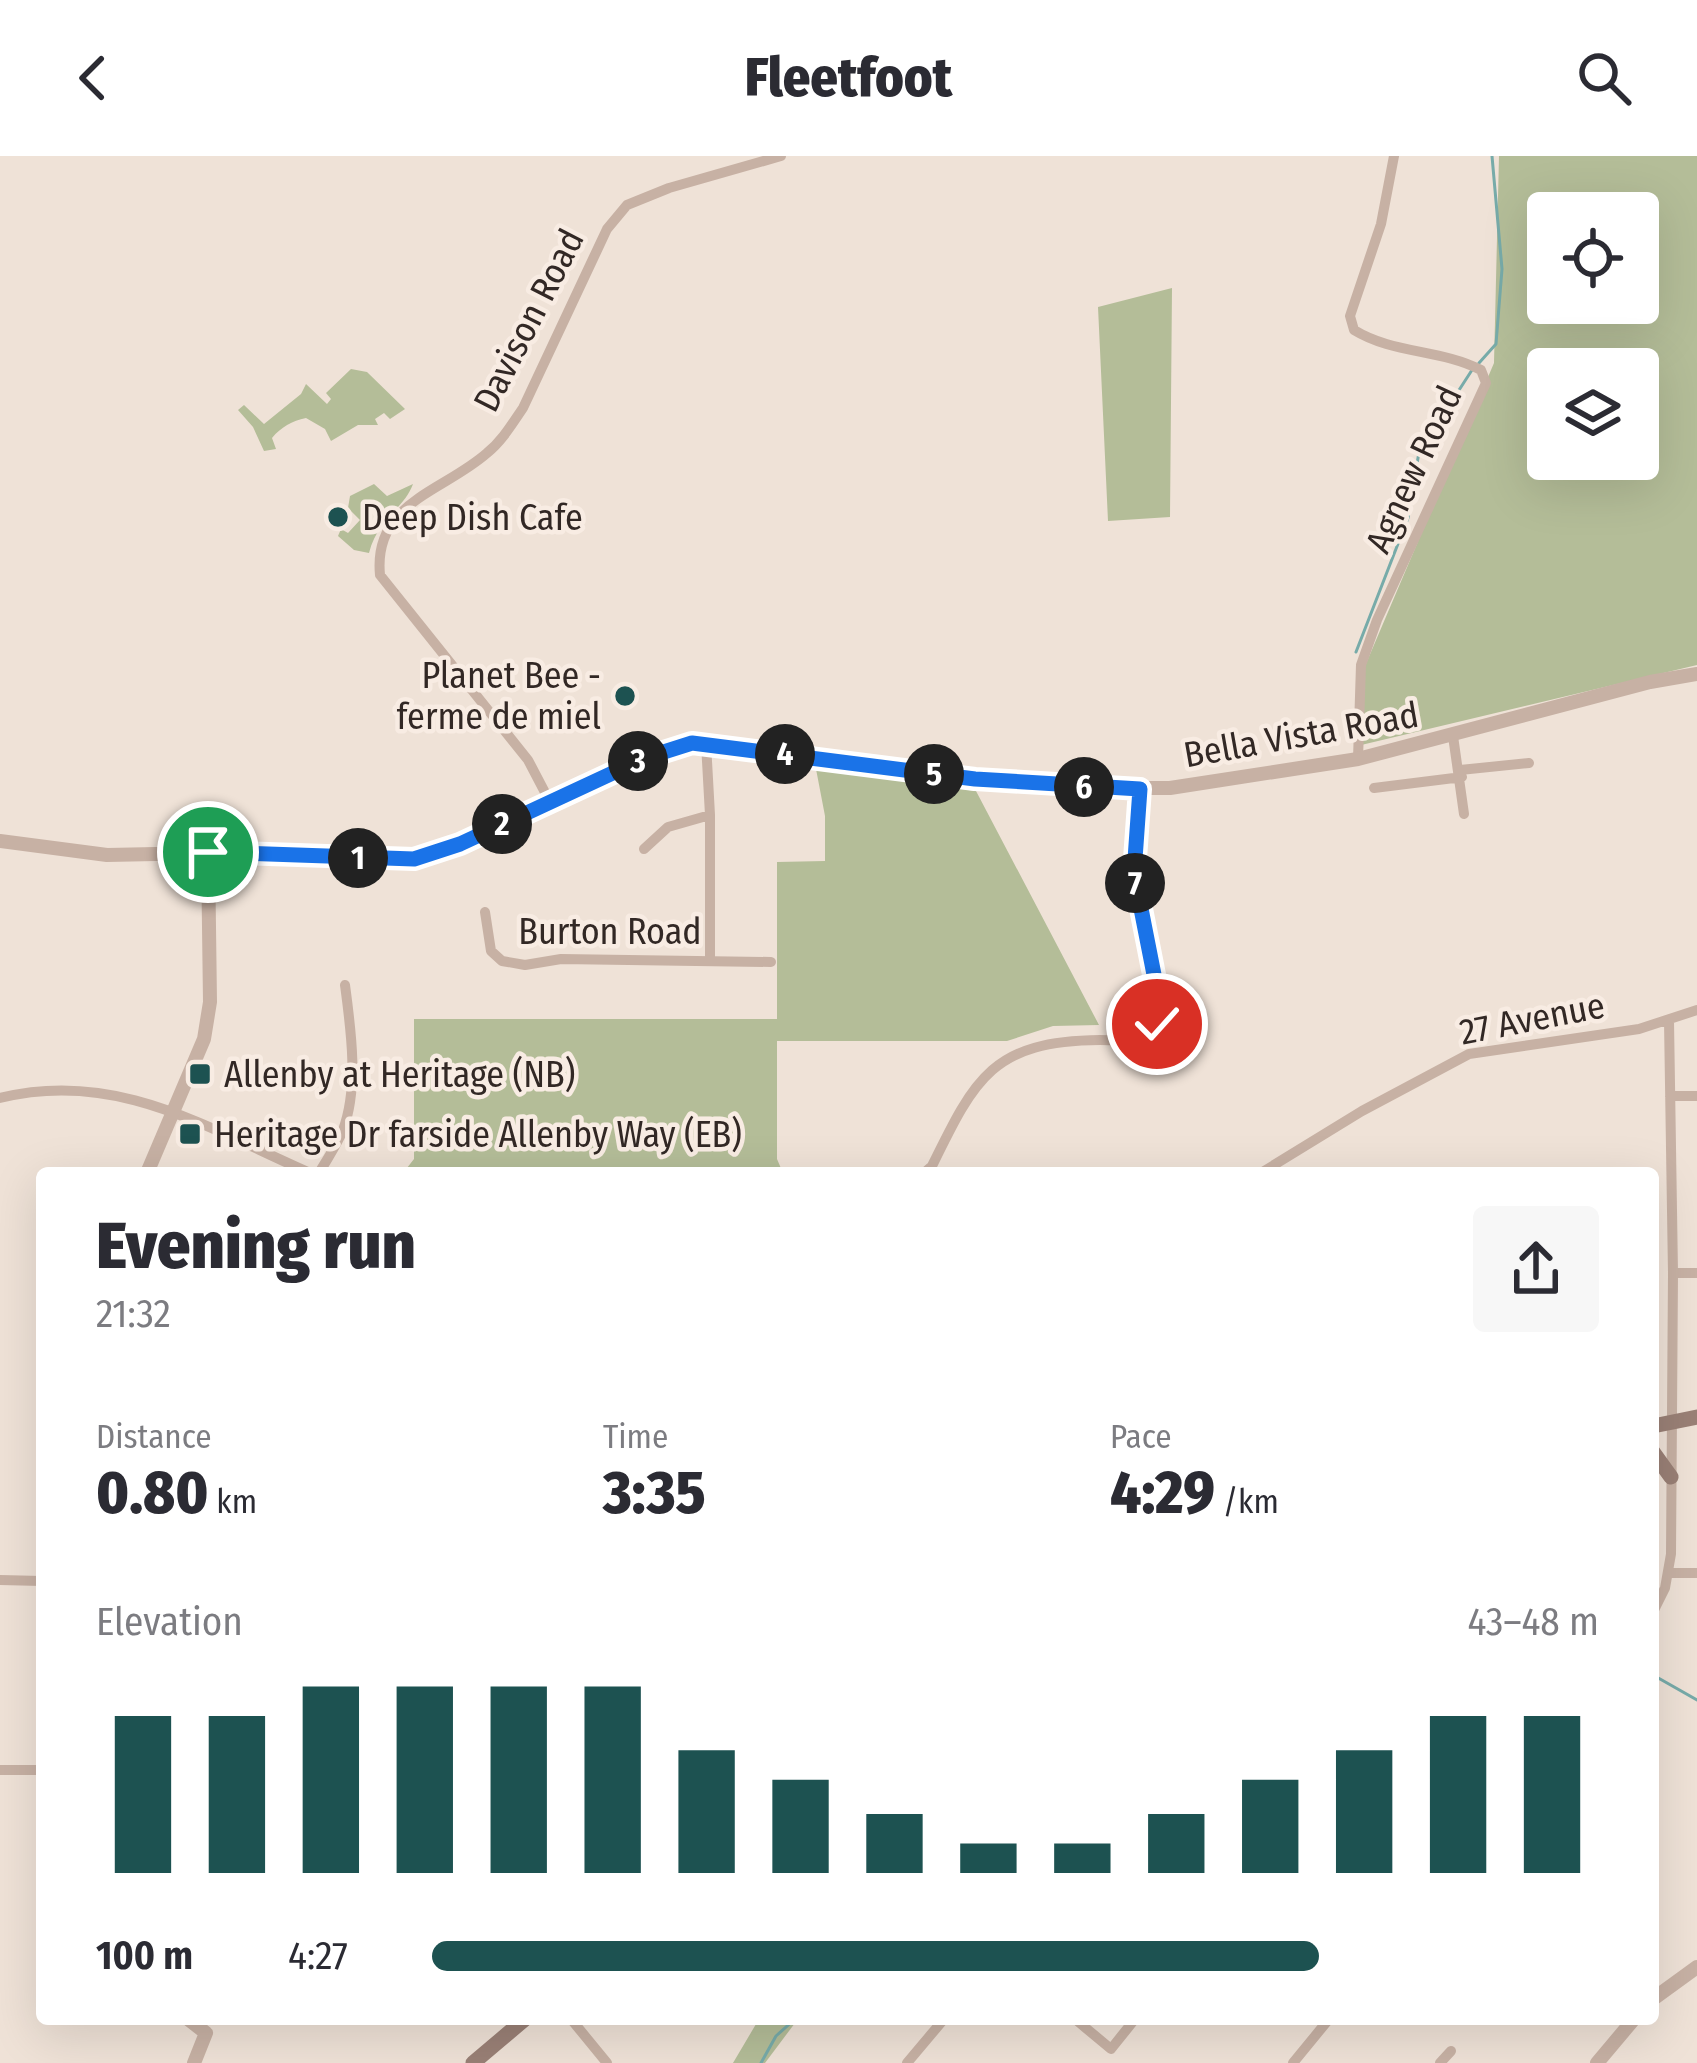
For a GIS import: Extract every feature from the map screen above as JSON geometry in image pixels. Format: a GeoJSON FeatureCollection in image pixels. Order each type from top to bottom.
{"type":"FeatureCollection","features":[{"type":"Feature","properties":{"kind":"main road"},"geometry":{"type":"LineString","coordinates":[[1659,1425],[1697,1417]]}},
{"type":"Feature","properties":{"kind":"main road"},"geometry":{"type":"LineString","coordinates":[[1659,1461],[1671,1478]]}},
{"type":"Feature","properties":{"kind":"main road"},"geometry":{"type":"LineString","coordinates":[[473,2063],[518,2025]]}},
{"type":"Feature","properties":{"kind":"street","name":"Davison Road"},"geometry":{"type":"LineString","coordinates":[[550,802],[528,760],[380,575],[378,554],[385,531],[400,511],[487,454],[506,434],[523,408],[608,229],[627,205],[781,156]]}},
{"type":"Feature","properties":{"kind":"street","name":"Agnew Road"},"geometry":{"type":"LineString","coordinates":[[1358,759],[1361,665],[1377,620],[1486,383],[1481,370],[1456,357],[1374,343],[1354,330],[1350,316],[1381,224],[1394,156]]}},
{"type":"Feature","properties":{"kind":"street","name":"Bella Vista Road"},"geometry":{"type":"LineString","coordinates":[[0,841],[107,855],[208,852],[414,859],[460,844],[672,747],[706,743],[975,779],[1140,789],[1198,784],[1358,759],[1650,682],[1697,674]]}},
{"type":"Feature","properties":{"kind":"street"},"geometry":{"type":"LineString","coordinates":[[1453,736],[1464,814]]}},
{"type":"Feature","properties":{"kind":"street"},"geometry":{"type":"LineString","coordinates":[[706,743],[710,961]]}},
{"type":"Feature","properties":{"kind":"street"},"geometry":{"type":"LineString","coordinates":[[1374,788],[1529,763]]}},
{"type":"Feature","properties":{"kind":"street"},"geometry":{"type":"LineString","coordinates":[[931,1167],[971,1090],[1011,1058],[1053,1042],[1136,1040],[1154,1030],[1159,1000],[1134,873],[1140,789]]}},
{"type":"Feature","properties":{"kind":"street"},"geometry":{"type":"LineString","coordinates":[[644,849],[668,827],[710,815]]}},
{"type":"Feature","properties":{"kind":"street"},"geometry":{"type":"LineString","coordinates":[[149,1167],[204,1039],[210,1002],[208,852]]}},
{"type":"Feature","properties":{"kind":"street","name":"Burton Road"},"geometry":{"type":"LineString","coordinates":[[485,912],[490,950],[502,961],[525,965],[561,959],[771,962]]}},
{"type":"Feature","properties":{"kind":"street"},"geometry":{"type":"LineString","coordinates":[[322,1167],[343,1130],[350,1096],[351,1027],[345,985]]}},
{"type":"Feature","properties":{"kind":"street","name":"27 Avenue"},"geometry":{"type":"LineString","coordinates":[[1271,1167],[1469,1054],[1639,1029],[1697,1010]]}},
{"type":"Feature","properties":{"kind":"street"},"geometry":{"type":"LineString","coordinates":[[1659,1597],[1669,1573],[1671,1478],[1669,1021]]}},
{"type":"Feature","properties":{"kind":"street"},"geometry":{"type":"LineString","coordinates":[[0,1098],[47,1090],[96,1090],[138,1099],[296,1167]]}},
{"type":"Feature","properties":{"kind":"street"},"geometry":{"type":"LineString","coordinates":[[1670,1096],[1697,1096]]}},
{"type":"Feature","properties":{"kind":"street"},"geometry":{"type":"LineString","coordinates":[[1673,1273],[1697,1273]]}},
{"type":"Feature","properties":{"kind":"street"},"geometry":{"type":"LineString","coordinates":[[1669,1573],[1697,1573]]}},
{"type":"Feature","properties":{"kind":"street"},"geometry":{"type":"LineString","coordinates":[[0,1580],[36,1581]]}},
{"type":"Feature","properties":{"kind":"street"},"geometry":{"type":"LineString","coordinates":[[0,1771],[36,1771]]}},
{"type":"Feature","properties":{"kind":"street"},"geometry":{"type":"LineString","coordinates":[[1659,1994],[1697,1966]]}},
{"type":"Feature","properties":{"kind":"street"},"geometry":{"type":"LineString","coordinates":[[196,2025],[206,2032]]}},
{"type":"Feature","properties":{"kind":"street"},"geometry":{"type":"LineString","coordinates":[[194,2063],[212,2025]]}},
{"type":"Feature","properties":{"kind":"street"},"geometry":{"type":"LineString","coordinates":[[576,2025],[607,2063]]}},
{"type":"Feature","properties":{"kind":"street"},"geometry":{"type":"LineString","coordinates":[[908,2063],[939,2025]]}},
{"type":"Feature","properties":{"kind":"street"},"geometry":{"type":"LineString","coordinates":[[1082,2025],[1111,2049],[1130,2025]]}},
{"type":"Feature","properties":{"kind":"street"},"geometry":{"type":"LineString","coordinates":[[1293,2063],[1324,2025]]}},
{"type":"Feature","properties":{"kind":"street"},"geometry":{"type":"LineString","coordinates":[[1597,2063],[1629,2025]]}},
{"type":"Feature","properties":{"kind":"street"},"geometry":{"type":"LineString","coordinates":[[1441,2063],[1451,2051]]}},
{"type":"Feature","properties":{"kind":"green space"},"geometry":{"type":"Polygon","coordinates":[[[1499,156],[1697,156],[1697,665],[1357,746],[1365,666],[1494,363],[1499,156]]]}},
{"type":"Feature","properties":{"kind":"green space"},"geometry":{"type":"Polygon","coordinates":[[[1172,288],[1170,517],[1108,521],[1098,307],[1172,288]]]}},
{"type":"Feature","properties":{"kind":"green space"},"geometry":{"type":"Polygon","coordinates":[[[351,369],[367,372],[405,409],[390,419],[384,413],[375,419],[378,425],[358,425],[331,441],[325,429],[301,419],[272,438],[276,449],[264,451],[238,410],[244,405],[264,424],[301,394],[306,384],[327,404],[331,399],[326,393],[351,369]]]}},
{"type":"Feature","properties":{"kind":"green space"},"geometry":{"type":"Polygon","coordinates":[[[374,484],[387,496],[413,484],[378,531],[369,553],[354,550],[338,536],[341,529],[348,533],[360,520],[348,508],[350,496],[374,484]]]}},
{"type":"Feature","properties":{"kind":"green space"},"geometry":{"type":"Polygon","coordinates":[[[816,769],[976,791],[1099,1025],[1053,1026],[1007,1041],[777,1041],[780,1167],[408,1167],[414,1159],[414,1019],[777,1019],[777,862],[825,861],[825,816],[816,769]]]}},
{"type":"Feature","properties":{"kind":"green space"},"geometry":{"type":"Polygon","coordinates":[[[755,2025],[794,2025],[765,2063],[733,2063],[755,2025]]]}},
{"type":"Feature","properties":{"kind":"waterway"},"geometry":{"type":"LineString","coordinates":[[1479,363],[1496,344],[1502,269],[1492,156]]}},
{"type":"Feature","properties":{"kind":"waterway"},"geometry":{"type":"LineString","coordinates":[[1356,652],[1408,518],[1419,452],[1472,370]]}},
{"type":"Feature","properties":{"kind":"waterway"},"geometry":{"type":"LineString","coordinates":[[1659,1678],[1697,1700]]}},
{"type":"Feature","properties":{"kind":"waterway"},"geometry":{"type":"LineString","coordinates":[[761,2063],[788,2025]]}},
{"type":"Feature","properties":{"kind":"place","name":"Deep Dish Cafe"},"geometry":{"type":"Point","coordinates":[338,517]}},
{"type":"Feature","properties":{"kind":"place","name":"Planet Bee - ferme de miel"},"geometry":{"type":"Point","coordinates":[625,696]}},
{"type":"Feature","properties":{"kind":"place","name":"Allenby at Heritage (NB)"},"geometry":{"type":"Point","coordinates":[200,1074]}},
{"type":"Feature","properties":{"kind":"place","name":"Heritage Dr farside Allenby Way (EB)"},"geometry":{"type":"Point","coordinates":[190,1134]}},
{"type":"Feature","properties":{"kind":"route"},"geometry":{"type":"LineString","coordinates":[[208,852],[414,859],[460,844],[645,758],[692,743],[975,779],[1140,789],[1134,873],[1159,1000],[1157,1024]]}}]}
